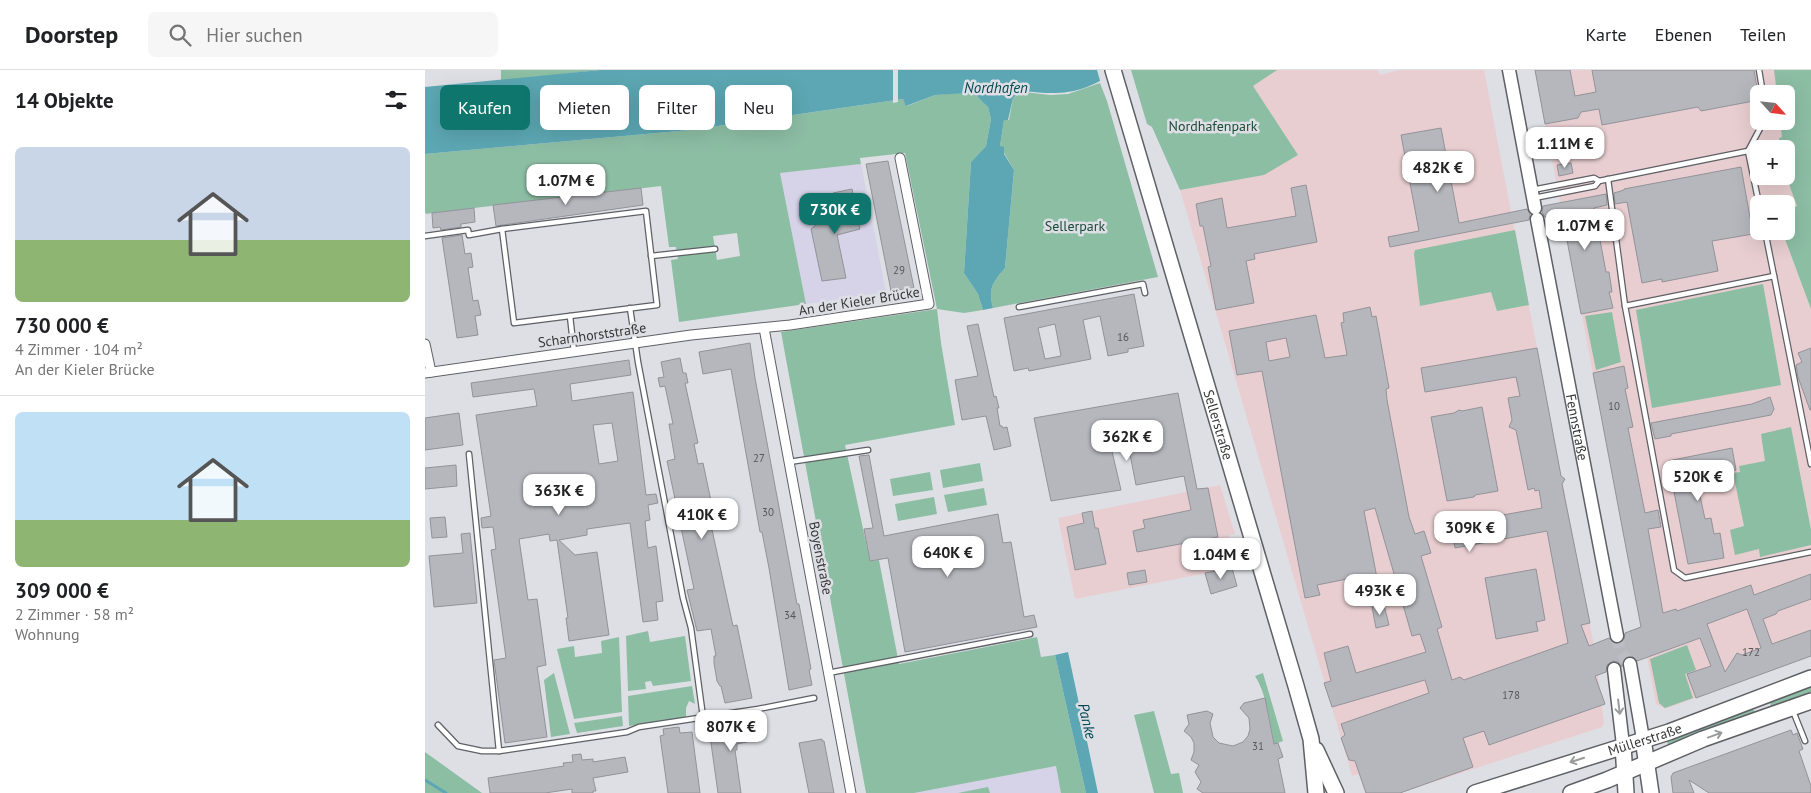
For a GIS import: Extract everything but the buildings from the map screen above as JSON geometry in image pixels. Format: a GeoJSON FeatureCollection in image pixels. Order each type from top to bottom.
{"type":"FeatureCollection","features":[{"type":"Feature","properties":{"kind":"main road","name":"Sellerstraße"},"geometry":{"type":"LineString","coordinates":[[1113,70],[1311,739],[1336,793]]}},
{"type":"Feature","properties":{"kind":"main road","name":"Fennstraße"},"geometry":{"type":"LineString","coordinates":[[1509,70],[1617,636]]}},
{"type":"Feature","properties":{"kind":"main road"},"geometry":{"type":"LineString","coordinates":[[1630,664],[1651,793]]}},
{"type":"Feature","properties":{"kind":"main road"},"geometry":{"type":"LineString","coordinates":[[1614,669],[1623,746],[1626,793]]}},
{"type":"Feature","properties":{"kind":"main road","name":"Müllerstraße"},"geometry":{"type":"LineString","coordinates":[[1475,793],[1643,738],[1669,732],[1811,678]]}},
{"type":"Feature","properties":{"kind":"main road"},"geometry":{"type":"LineString","coordinates":[[1759,698],[1765,716]]}},
{"type":"Feature","properties":{"kind":"main road","name":"Müllerstraße"},"geometry":{"type":"LineString","coordinates":[[1571,793],[1625,773],[1703,739],[1811,701]]}},
{"type":"Feature","properties":{"kind":"main road","name":"Sellerstraße"},"geometry":{"type":"LineString","coordinates":[[1311,739],[1316,793]]}},
{"type":"Feature","properties":{"kind":"street","name":"An der Kieler Brücke"},"geometry":{"type":"LineString","coordinates":[[764,328],[929,304],[900,158]]}},
{"type":"Feature","properties":{"kind":"street","name":"Scharnhorststraße"},"geometry":{"type":"LineString","coordinates":[[428,373],[726,330],[764,328]]}},
{"type":"Feature","properties":{"kind":"street","name":"Boyenstraße"},"geometry":{"type":"LineString","coordinates":[[764,328],[851,793]]}},
{"type":"Feature","properties":{"kind":"street"},"geometry":{"type":"LineString","coordinates":[[425,344],[428,373]]}},
{"type":"Feature","properties":{"kind":"lane"},"geometry":{"type":"LineString","coordinates":[[1759,70],[1762,85]]}},
{"type":"Feature","properties":{"kind":"lane"},"geometry":{"type":"LineString","coordinates":[[1757,195],[1748,151],[1758,130]]}},
{"type":"Feature","properties":{"kind":"lane"},"geometry":{"type":"LineString","coordinates":[[1534,204],[1595,186],[1599,181],[1607,179],[1748,151]]}},
{"type":"Feature","properties":{"kind":"lane"},"geometry":{"type":"LineString","coordinates":[[1534,204],[1594,178],[1599,181]]}},
{"type":"Feature","properties":{"kind":"lane"},"geometry":{"type":"LineString","coordinates":[[1607,179],[1625,306],[1674,570],[1685,578],[1811,552]]}},
{"type":"Feature","properties":{"kind":"lane"},"geometry":{"type":"LineString","coordinates":[[425,236],[468,230],[469,235],[502,230],[646,211],[657,305],[514,323],[502,230]]}},
{"type":"Feature","properties":{"kind":"lane"},"geometry":{"type":"LineString","coordinates":[[1767,240],[1811,464]]}},
{"type":"Feature","properties":{"kind":"lane"},"geometry":{"type":"LineString","coordinates":[[651,256],[715,249]]}},
{"type":"Feature","properties":{"kind":"lane"},"geometry":{"type":"LineString","coordinates":[[1625,306],[1774,276]]}},
{"type":"Feature","properties":{"kind":"lane"},"geometry":{"type":"LineString","coordinates":[[1019,307],[1143,284],[1145,293]]}},
{"type":"Feature","properties":{"kind":"lane"},"geometry":{"type":"LineString","coordinates":[[630,308],[681,589],[691,628],[703,718]]}},
{"type":"Feature","properties":{"kind":"lane"},"geometry":{"type":"LineString","coordinates":[[570,316],[574,352]]}},
{"type":"Feature","properties":{"kind":"lane"},"geometry":{"type":"LineString","coordinates":[[789,462],[868,450]]}},
{"type":"Feature","properties":{"kind":"lane"},"geometry":{"type":"LineString","coordinates":[[469,454],[499,751]]}},
{"type":"Feature","properties":{"kind":"lane"},"geometry":{"type":"LineString","coordinates":[[828,673],[1030,634]]}},
{"type":"Feature","properties":{"kind":"lane"},"geometry":{"type":"LineString","coordinates":[[438,724],[458,746],[481,751],[499,751],[627,732],[639,727],[703,718],[814,698]]}},
{"type":"Feature","properties":{"kind":"lane"},"geometry":{"type":"LineString","coordinates":[[1791,707],[1805,741]]}},
{"type":"Feature","properties":{"kind":"lane"},"geometry":{"type":"LineString","coordinates":[[497,736],[504,734]]}},
{"type":"Feature","properties":{"kind":"lane"},"geometry":{"type":"LineString","coordinates":[[536,738],[539,745]]}},
{"type":"Feature","properties":{"kind":"shaded area"},"geometry":{"type":"Polygon","coordinates":[[[1277,70],[1377,70],[1380,75],[1400,70],[1484,70],[1598,667],[1604,723],[1602,727],[1400,793],[1365,793],[1359,774],[1352,776],[1180,190],[1264,175],[1253,85],[1277,70]]]}},
{"type":"Feature","properties":{"kind":"shaded area"},"geometry":{"type":"Polygon","coordinates":[[[1535,70],[1774,70],[1776,85],[1750,85],[1750,130],[1781,130],[1782,137],[1779,138],[1779,140],[1750,140],[1750,185],[1790,185],[1794,195],[1750,195],[1750,240],[1785,240],[1811,309],[1811,656],[1665,709],[1656,704],[1535,70]]]}},
{"type":"Feature","properties":{"kind":"shaded area"},"geometry":{"type":"Polygon","coordinates":[[[861,164],[886,292],[806,304],[780,173],[861,164]]]}},
{"type":"Feature","properties":{"kind":"shaded area"},"geometry":{"type":"Polygon","coordinates":[[[1220,485],[1235,534],[1229,535],[1237,567],[1075,599],[1058,518],[1220,485]]]}},
{"type":"Feature","properties":{"kind":"shaded area"},"geometry":{"type":"Polygon","coordinates":[[[1056,766],[1061,793],[914,793],[1056,766]]]}},
{"type":"Feature","properties":{"kind":"green space"},"geometry":{"type":"Polygon","coordinates":[[[501,70],[600,70],[501,81],[501,70]]]}},
{"type":"Feature","properties":{"kind":"green space","name":"Nordhafenpark"},"geometry":{"type":"Polygon","coordinates":[[[1131,70],[1277,70],[1253,86],[1298,155],[1264,175],[1180,190],[1152,127],[1147,124],[1131,70]]]}},
{"type":"Feature","properties":{"kind":"green space"},"geometry":{"type":"Polygon","coordinates":[[[1774,70],[1811,70],[1811,309],[1785,240],[1795,240],[1795,207],[1797,206],[1795,195],[1793,195],[1789,185],[1795,185],[1795,140],[1779,140],[1779,138],[1782,137],[1781,130],[1795,130],[1795,85],[1776,85],[1774,70]]]}},
{"type":"Feature","properties":{"kind":"green space","name":"Sellerpark"},"geometry":{"type":"Polygon","coordinates":[[[1100,83],[1107,101],[1158,277],[993,308],[992,286],[1005,268],[1014,170],[1000,146],[1004,120],[1009,120],[1013,98],[1024,92],[1050,95],[1068,94],[1100,83]]]}},
{"type":"Feature","properties":{"kind":"green space"},"geometry":{"type":"Polygon","coordinates":[[[968,93],[977,96],[984,102],[988,107],[991,119],[986,146],[971,162],[964,273],[978,294],[983,310],[964,313],[937,309],[905,153],[860,158],[861,164],[780,173],[806,304],[679,322],[671,260],[678,259],[676,247],[669,247],[661,186],[426,214],[425,154],[690,130],[715,130],[715,126],[725,125],[725,130],[792,130],[792,115],[903,99],[907,106],[935,95],[968,93]],[[737,233],[713,236],[717,260],[740,256],[737,233]]]}},
{"type":"Feature","properties":{"kind":"green space"},"geometry":{"type":"Polygon","coordinates":[[[1515,230],[1529,305],[1497,311],[1491,292],[1420,306],[1415,250],[1515,230]]]}},
{"type":"Feature","properties":{"kind":"green space"},"geometry":{"type":"Polygon","coordinates":[[[1763,284],[1781,385],[1652,408],[1636,310],[1763,284]]]}},
{"type":"Feature","properties":{"kind":"green space"},"geometry":{"type":"Polygon","coordinates":[[[937,309],[955,425],[845,445],[870,561],[879,560],[899,664],[1037,637],[1041,657],[1055,655],[1086,793],[1061,793],[1056,766],[914,793],[866,793],[781,332],[937,309]]]}},
{"type":"Feature","properties":{"kind":"green space"},"geometry":{"type":"Polygon","coordinates":[[[1612,312],[1621,362],[1596,370],[1585,316],[1612,312]]]}},
{"type":"Feature","properties":{"kind":"green space"},"geometry":{"type":"Polygon","coordinates":[[[1791,427],[1811,530],[1811,545],[1760,557],[1759,549],[1735,555],[1730,530],[1744,526],[1733,473],[1740,472],[1739,466],[1765,461],[1761,434],[1791,427]]]}},
{"type":"Feature","properties":{"kind":"green space"},"geometry":{"type":"Polygon","coordinates":[[[980,463],[983,481],[943,488],[940,470],[980,463]]]}},
{"type":"Feature","properties":{"kind":"green space"},"geometry":{"type":"Polygon","coordinates":[[[930,472],[933,490],[893,496],[890,479],[930,472]]]}},
{"type":"Feature","properties":{"kind":"green space"},"geometry":{"type":"Polygon","coordinates":[[[984,488],[987,505],[948,512],[944,495],[984,488]]]}},
{"type":"Feature","properties":{"kind":"green space"},"geometry":{"type":"Polygon","coordinates":[[[934,497],[937,514],[898,521],[895,504],[934,497]]]}},
{"type":"Feature","properties":{"kind":"green space"},"geometry":{"type":"Polygon","coordinates":[[[648,631],[650,642],[685,636],[691,681],[653,686],[651,681],[645,682],[646,689],[628,691],[626,636],[648,631]]]}},
{"type":"Feature","properties":{"kind":"green space"},"geometry":{"type":"Polygon","coordinates":[[[619,637],[622,712],[574,719],[557,649],[574,646],[575,657],[602,653],[601,641],[619,637]]]}},
{"type":"Feature","properties":{"kind":"green space"},"geometry":{"type":"Polygon","coordinates":[[[1687,645],[1696,670],[1685,674],[1693,698],[1665,708],[1659,703],[1650,659],[1687,645]]]}},
{"type":"Feature","properties":{"kind":"green space"},"geometry":{"type":"Polygon","coordinates":[[[554,673],[570,734],[551,737],[544,680],[554,673]]]}},
{"type":"Feature","properties":{"kind":"green space"},"geometry":{"type":"Polygon","coordinates":[[[1263,673],[1283,741],[1272,745],[1274,742],[1267,708],[1255,676],[1263,673]]]}},
{"type":"Feature","properties":{"kind":"green space"},"geometry":{"type":"Polygon","coordinates":[[[1811,684],[1811,692],[1773,708],[1771,707],[1770,702],[1772,700],[1811,684]]]}},
{"type":"Feature","properties":{"kind":"green space"},"geometry":{"type":"Polygon","coordinates":[[[692,686],[695,704],[689,701],[686,708],[686,718],[629,726],[628,696],[692,686]]]}},
{"type":"Feature","properties":{"kind":"green space"},"geometry":{"type":"Polygon","coordinates":[[[1752,708],[1756,713],[1668,746],[1667,741],[1737,715],[1742,710],[1752,708]]]}},
{"type":"Feature","properties":{"kind":"green space"},"geometry":{"type":"Polygon","coordinates":[[[1154,711],[1171,774],[1179,773],[1183,793],[1154,793],[1134,715],[1154,711]]]}},
{"type":"Feature","properties":{"kind":"green space"},"geometry":{"type":"Polygon","coordinates":[[[622,716],[623,726],[577,733],[574,723],[622,716]]]}},
{"type":"Feature","properties":{"kind":"green space"},"geometry":{"type":"Polygon","coordinates":[[[425,752],[482,793],[425,793],[425,752]]]}},
{"type":"Feature","properties":{"kind":"green space"},"geometry":{"type":"Polygon","coordinates":[[[988,787],[990,793],[958,793],[988,787]]]}},
{"type":"Feature","properties":{"kind":"water","name":"Nordhafen"},"geometry":{"type":"Polygon","coordinates":[[[600,70],[1119,70],[1094,84],[1073,91],[1051,93],[1023,91],[1013,98],[1008,120],[1004,120],[1000,146],[1004,147],[1004,154],[1014,170],[1005,268],[992,286],[993,308],[983,310],[978,294],[964,273],[971,162],[986,146],[991,119],[988,107],[977,96],[968,93],[935,95],[906,106],[903,99],[792,115],[792,85],[725,85],[725,125],[715,126],[715,85],[639,85],[639,130],[690,130],[425,154],[425,87],[440,86],[440,130],[530,130],[530,85],[446,85],[600,70]]]}},
{"type":"Feature","properties":{"kind":"water"},"geometry":{"type":"Polygon","coordinates":[[[1068,652],[1098,793],[1086,793],[1055,655],[1068,652]]]}},
{"type":"Feature","properties":{"kind":"pier"},"geometry":{"type":"Polygon","coordinates":[[[893,70],[898,70],[898,102],[893,103],[893,70]]]}},
{"type":"Feature","properties":{"kind":"pier"},"geometry":{"type":"Polygon","coordinates":[[[1097,70],[1122,70],[1101,84],[1097,70]]]}},
{"type":"Feature","properties":{"kind":"waterway"},"geometry":{"type":"LineString","coordinates":[[425,780],[446,793]]}},
{"type":"Feature","properties":{"kind":"tunnel"},"geometry":{"type":"LineString","coordinates":[[1617,636],[1620,651],[1630,664]]}},
{"type":"Feature","properties":{"kind":"water label","name":"Panke"},"geometry":{"type":"Point","coordinates":[1087,721]}}]}
